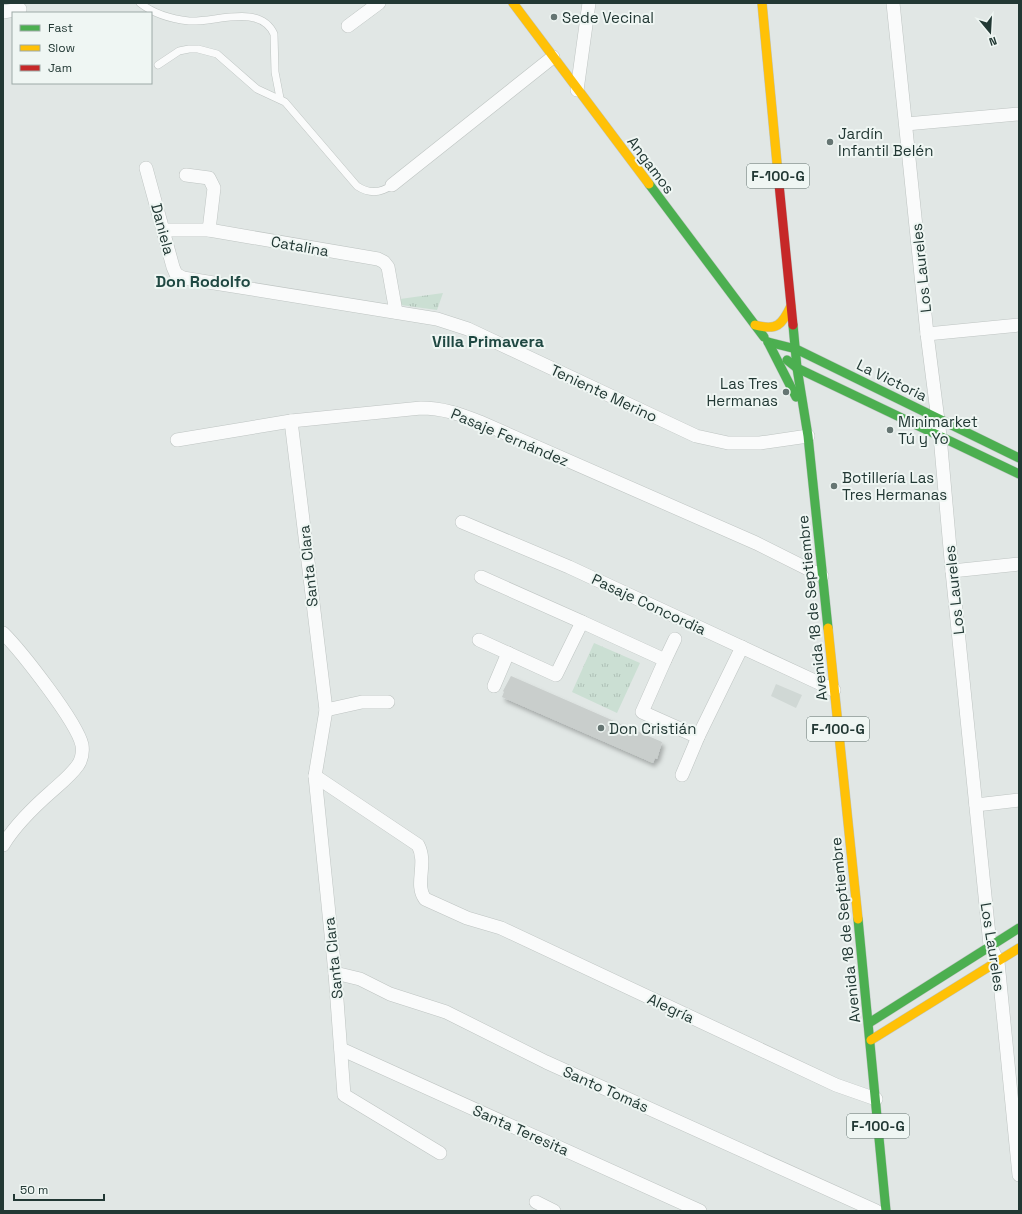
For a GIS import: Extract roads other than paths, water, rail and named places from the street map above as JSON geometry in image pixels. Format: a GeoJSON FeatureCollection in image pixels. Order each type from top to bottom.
{"type":"FeatureCollection","features":[{"type":"Feature","properties":{"kind":"main road","name":"Angamos"},"geometry":{"type":"LineString","coordinates":[[513,3],[768,342],[797,368]]}},
{"type":"Feature","properties":{"kind":"main road","name":"Avenida 18 de Septiembre"},"geometry":{"type":"LineString","coordinates":[[762,3],[797,368],[808,436],[871,1040],[886,1211]]}},
{"type":"Feature","properties":{"kind":"main road"},"geometry":{"type":"LineString","coordinates":[[755,325],[768,329],[776,327],[784,321],[791,306]]}},
{"type":"Feature","properties":{"kind":"main road"},"geometry":{"type":"LineString","coordinates":[[768,342],[796,349]]}},
{"type":"Feature","properties":{"kind":"main road"},"geometry":{"type":"LineString","coordinates":[[768,342],[804,413]]}},
{"type":"Feature","properties":{"kind":"main road","name":"La Victoria"},"geometry":{"type":"LineString","coordinates":[[796,349],[1019,458]]}},
{"type":"Feature","properties":{"kind":"main road","name":"La Victoria"},"geometry":{"type":"LineString","coordinates":[[797,368],[1019,474]]}},
{"type":"Feature","properties":{"kind":"main road"},"geometry":{"type":"LineString","coordinates":[[869,1023],[1019,928]]}},
{"type":"Feature","properties":{"kind":"main road"},"geometry":{"type":"LineString","coordinates":[[871,1040],[1019,948]]}},
{"type":"Feature","properties":{"kind":"street"},"geometry":{"type":"LineString","coordinates":[[348,26],[379,3]]}},
{"type":"Feature","properties":{"kind":"street"},"geometry":{"type":"LineString","coordinates":[[577,90],[589,3]]}},
{"type":"Feature","properties":{"kind":"street","name":"Los Laureles"},"geometry":{"type":"LineString","coordinates":[[893,3],[927,334],[940,436],[952,571],[990,945],[998,962],[1019,1175]]}},
{"type":"Feature","properties":{"kind":"street"},"geometry":{"type":"LineString","coordinates":[[3,12],[20,9]]}},
{"type":"Feature","properties":{"kind":"street"},"geometry":{"type":"LineString","coordinates":[[392,185],[553,57]]}},
{"type":"Feature","properties":{"kind":"street"},"geometry":{"type":"LineString","coordinates":[[906,124],[1019,114]]}},
{"type":"Feature","properties":{"kind":"street","name":"Daniela"},"geometry":{"type":"LineString","coordinates":[[146,168],[176,274],[191,280]]}},
{"type":"Feature","properties":{"kind":"street"},"geometry":{"type":"LineString","coordinates":[[186,175],[209,178],[212,180],[214,188],[209,230]]}},
{"type":"Feature","properties":{"kind":"street","name":"Catalina"},"geometry":{"type":"LineString","coordinates":[[163,230],[209,230],[378,259],[384,262],[388,267],[396,312]]}},
{"type":"Feature","properties":{"kind":"street","name":"Teniente Merino"},"geometry":{"type":"LineString","coordinates":[[191,280],[437,319],[468,329],[696,436],[728,443],[760,443],[808,436]]}},
{"type":"Feature","properties":{"kind":"street"},"geometry":{"type":"LineString","coordinates":[[927,334],[1019,325]]}},
{"type":"Feature","properties":{"kind":"street","name":"Pasaje Fernández"},"geometry":{"type":"LineString","coordinates":[[177,440],[291,421],[421,408],[436,408],[454,412],[756,543],[822,576]]}},
{"type":"Feature","properties":{"kind":"street","name":"Santa Clara"},"geometry":{"type":"LineString","coordinates":[[291,421],[326,710],[315,776],[336,973],[344,1095],[440,1153]]}},
{"type":"Feature","properties":{"kind":"street","name":"Pasaje Concordia"},"geometry":{"type":"LineString","coordinates":[[462,522],[569,566],[834,690]]}},
{"type":"Feature","properties":{"kind":"street"},"geometry":{"type":"LineString","coordinates":[[952,571],[1019,564]]}},
{"type":"Feature","properties":{"kind":"street"},"geometry":{"type":"LineString","coordinates":[[481,577],[666,660]]}},
{"type":"Feature","properties":{"kind":"street"},"geometry":{"type":"LineString","coordinates":[[479,640],[556,675],[582,622]]}},
{"type":"Feature","properties":{"kind":"street"},"geometry":{"type":"LineString","coordinates":[[3,633],[16,646],[75,727],[82,744],[83,753],[80,763],[73,772],[41,801],[4,843]]}},
{"type":"Feature","properties":{"kind":"street"},"geometry":{"type":"LineString","coordinates":[[675,639],[642,712],[698,737]]}},
{"type":"Feature","properties":{"kind":"street"},"geometry":{"type":"LineString","coordinates":[[682,775],[698,737],[742,647]]}},
{"type":"Feature","properties":{"kind":"street"},"geometry":{"type":"LineString","coordinates":[[494,686],[508,653]]}},
{"type":"Feature","properties":{"kind":"street"},"geometry":{"type":"LineString","coordinates":[[326,710],[362,702],[388,702]]}},
{"type":"Feature","properties":{"kind":"street","name":"Alegría"},"geometry":{"type":"LineString","coordinates":[[315,776],[418,845],[423,856],[421,893],[425,899],[467,918],[501,928],[836,1085],[876,1099]]}},
{"type":"Feature","properties":{"kind":"street"},"geometry":{"type":"LineString","coordinates":[[976,804],[1019,800]]}},
{"type":"Feature","properties":{"kind":"street","name":"Santo Tomás"},"geometry":{"type":"LineString","coordinates":[[336,973],[360,979],[390,994],[446,1012],[546,1062],[876,1211]]}},
{"type":"Feature","properties":{"kind":"street","name":"Santa Teresita"},"geometry":{"type":"LineString","coordinates":[[341,1049],[700,1211]]}},
{"type":"Feature","properties":{"kind":"street"},"geometry":{"type":"LineString","coordinates":[[536,1202],[554,1211]]}},
{"type":"Feature","properties":{"kind":"lane"},"geometry":{"type":"LineString","coordinates":[[140,3],[164,16],[189,21],[204,21],[242,16],[264,22],[272,29],[274,34],[275,72],[280,98]]}},
{"type":"Feature","properties":{"kind":"lane"},"geometry":{"type":"LineString","coordinates":[[158,65],[179,51],[198,49],[208,51],[222,58],[257,89],[280,98],[285,102],[358,186],[373,192],[380,191],[392,185]]}},
{"type":"Feature","properties":{"kind":"place","name":"Sede Vecinal"},"geometry":{"type":"Point","coordinates":[554,17]}},
{"type":"Feature","properties":{"kind":"place","name":"Jardín Infantil Belén"},"geometry":{"type":"Point","coordinates":[830,142]}},
{"type":"Feature","properties":{"kind":"place","name":"Las Tres Hermanas"},"geometry":{"type":"Point","coordinates":[786,392]}},
{"type":"Feature","properties":{"kind":"place","name":"Minimarket Tú y Yo"},"geometry":{"type":"Point","coordinates":[890,430]}},
{"type":"Feature","properties":{"kind":"place","name":"Botillería Las Tres Hermanas"},"geometry":{"type":"Point","coordinates":[834,486]}},
{"type":"Feature","properties":{"kind":"place","name":"Don Cristián"},"geometry":{"type":"Point","coordinates":[601,728]}},
{"type":"Feature","properties":{"kind":"district","name":"Don Rodolfo"},"geometry":{"type":"Point","coordinates":[203,281]}},
{"type":"Feature","properties":{"kind":"district","name":"Villa Primavera"},"geometry":{"type":"Point","coordinates":[488,341]}}]}
